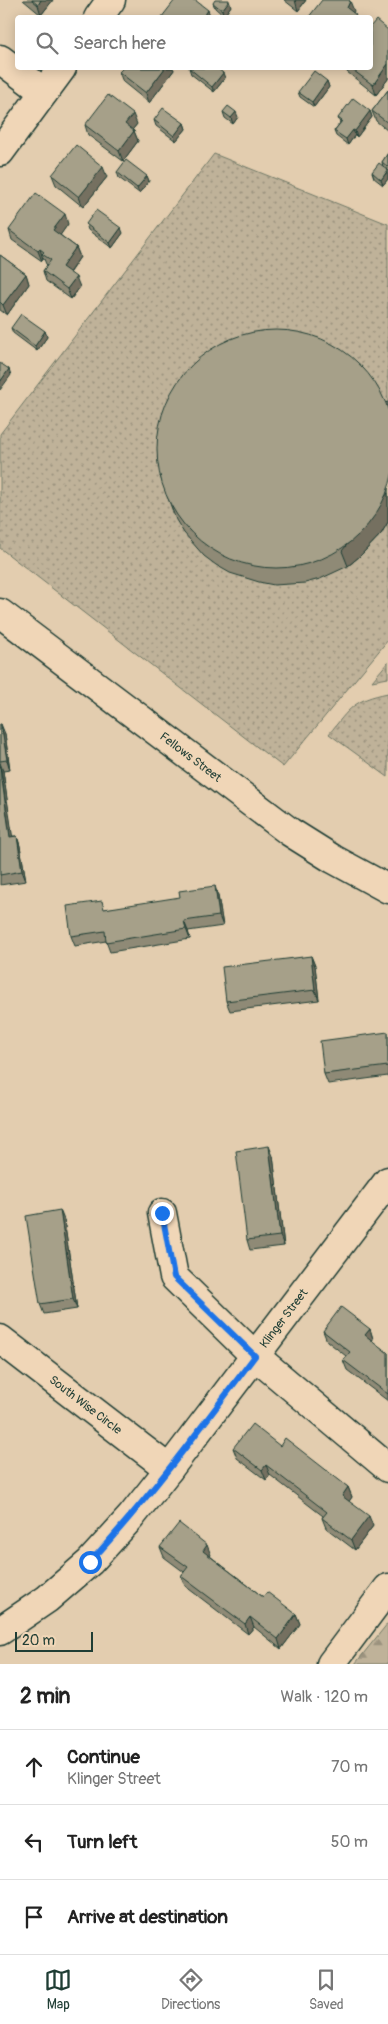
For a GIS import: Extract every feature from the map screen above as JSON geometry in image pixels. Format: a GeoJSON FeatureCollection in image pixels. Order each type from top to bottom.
{"type":"FeatureCollection","features":[{"type":"Feature","properties":{"kind":"street"},"geometry":{"type":"LineString","coordinates":[[100,15],[111,0]]}},
{"type":"Feature","properties":{"kind":"street"},"geometry":{"type":"LineString","coordinates":[[0,59],[44,92]]}},
{"type":"Feature","properties":{"kind":"street"},"geometry":{"type":"LineString","coordinates":[[0,152],[60,70]]}},
{"type":"Feature","properties":{"kind":"street","name":"Fellows Street"},"geometry":{"type":"LineString","coordinates":[[0,612],[290,832],[333,859],[388,889]]}},
{"type":"Feature","properties":{"kind":"street","name":"Klinger Street"},"geometry":{"type":"LineString","coordinates":[[5,1628],[47,1599],[90,1562],[131,1517],[170,1469],[388,1181]]}},
{"type":"Feature","properties":{"kind":"street"},"geometry":{"type":"LineString","coordinates":[[162,1213],[174,1277],[255,1356],[388,1468]]}},
{"type":"Feature","properties":{"kind":"street","name":"South Wise Circle"},"geometry":{"type":"LineString","coordinates":[[0,1339],[170,1469]]}},
{"type":"Feature","properties":{"kind":"street"},"geometry":{"type":"LineString","coordinates":[[331,1664],[388,1588]]}},
{"type":"Feature","properties":{"kind":"green space"},"geometry":{"type":"Polygon","coordinates":[[[214,154],[388,224],[388,640],[283,767],[0,548],[0,434],[214,154]]]}},
{"type":"Feature","properties":{"kind":"green space"},"geometry":{"type":"Polygon","coordinates":[[[388,662],[388,678],[372,681],[388,662]]]}},
{"type":"Feature","properties":{"kind":"green space"},"geometry":{"type":"Polygon","coordinates":[[[388,693],[388,777],[329,734],[353,706],[367,699],[388,693]]]}},
{"type":"Feature","properties":{"kind":"green space"},"geometry":{"type":"Polygon","coordinates":[[[388,1623],[388,1664],[355,1664],[388,1623]]]}},
{"type":"Feature","properties":{"kind":"building"},"geometry":{"type":"Polygon","coordinates":[[[32,0],[41,0],[38,5],[32,0]]]}},
{"type":"Feature","properties":{"kind":"building"},"geometry":{"type":"Polygon","coordinates":[[[175,0],[195,0],[208,10],[205,15],[163,15],[175,0]]]}},
{"type":"Feature","properties":{"kind":"building"},"geometry":{"type":"Polygon","coordinates":[[[215,0],[229,1],[222,10],[213,3],[215,0]]]}},
{"type":"Feature","properties":{"kind":"building"},"geometry":{"type":"Polygon","coordinates":[[[322,0],[349,0],[347,8],[356,15],[310,15],[322,0]]]}},
{"type":"Feature","properties":{"kind":"building"},"geometry":{"type":"Polygon","coordinates":[[[376,20],[388,30],[388,64],[373,85],[353,70],[373,70],[373,24],[376,20]]]}},
{"type":"Feature","properties":{"kind":"building"},"geometry":{"type":"Polygon","coordinates":[[[121,70],[163,70],[146,93],[119,72],[121,70]]]}},
{"type":"Feature","properties":{"kind":"building"},"geometry":{"type":"Polygon","coordinates":[[[191,70],[219,70],[223,73],[212,87],[191,70]]]}},
{"type":"Feature","properties":{"kind":"building"},"geometry":{"type":"Polygon","coordinates":[[[314,71],[327,81],[312,102],[298,92],[314,71]]]}},
{"type":"Feature","properties":{"kind":"building"},"geometry":{"type":"Polygon","coordinates":[[[388,90],[388,123],[372,111],[388,90]]]}},
{"type":"Feature","properties":{"kind":"building"},"geometry":{"type":"Polygon","coordinates":[[[108,95],[133,114],[125,124],[134,131],[119,151],[85,125],[108,95]]]}},
{"type":"Feature","properties":{"kind":"building"},"geometry":{"type":"Polygon","coordinates":[[[353,98],[370,111],[355,131],[353,130],[346,139],[334,131],[342,121],[338,118],[353,98]]]}},
{"type":"Feature","properties":{"kind":"building"},"geometry":{"type":"Polygon","coordinates":[[[228,106],[236,112],[231,118],[223,112],[228,106]]]}},
{"type":"Feature","properties":{"kind":"building"},"geometry":{"type":"Polygon","coordinates":[[[163,108],[184,123],[174,136],[154,120],[163,108]]]}},
{"type":"Feature","properties":{"kind":"building"},"geometry":{"type":"Polygon","coordinates":[[[76,145],[103,167],[79,197],[52,175],[76,145]]]}},
{"type":"Feature","properties":{"kind":"building"},"geometry":{"type":"Polygon","coordinates":[[[388,153],[388,167],[382,162],[388,153]]]}},
{"type":"Feature","properties":{"kind":"building"},"geometry":{"type":"Polygon","coordinates":[[[126,160],[147,176],[137,188],[117,172],[126,160]]]}},
{"type":"Feature","properties":{"kind":"building"},"geometry":{"type":"Polygon","coordinates":[[[379,163],[388,170],[381,180],[372,172],[379,163]]]}},
{"type":"Feature","properties":{"kind":"building"},"geometry":{"type":"Polygon","coordinates":[[[36,193],[65,214],[53,230],[76,247],[62,267],[76,277],[67,289],[43,271],[51,260],[42,254],[44,252],[40,249],[38,251],[9,230],[36,193]]]}},
{"type":"Feature","properties":{"kind":"building"},"geometry":{"type":"Polygon","coordinates":[[[96,210],[121,228],[110,243],[86,224],[96,210]]]}},
{"type":"Feature","properties":{"kind":"building"},"geometry":{"type":"Polygon","coordinates":[[[0,255],[26,274],[3,305],[0,302],[0,255]]]}},
{"type":"Feature","properties":{"kind":"building"},"geometry":{"type":"Polygon","coordinates":[[[21,314],[45,331],[35,346],[11,328],[21,314]]]}},
{"type":"Feature","properties":{"kind":"building"},"geometry":{"type":"Polygon","coordinates":[[[264,330],[288,330],[322,339],[352,357],[368,373],[389,411],[389,487],[386,495],[368,525],[352,541],[322,559],[288,568],[264,568],[230,559],[200,541],[184,525],[166,495],[157,461],[157,437],[166,403],[184,373],[200,357],[230,339],[264,330]]]}},
{"type":"Feature","properties":{"kind":"building"},"geometry":{"type":"Polygon","coordinates":[[[0,363],[9,369],[0,382],[0,363]]]}},
{"type":"Feature","properties":{"kind":"building"},"geometry":{"type":"Polygon","coordinates":[[[0,724],[7,760],[0,761],[0,724]]]}},
{"type":"Feature","properties":{"kind":"building"},"geometry":{"type":"Polygon","coordinates":[[[0,766],[10,837],[17,836],[22,871],[0,875],[0,766]]]}},
{"type":"Feature","properties":{"kind":"building"},"geometry":{"type":"Polygon","coordinates":[[[215,886],[219,916],[184,921],[186,929],[106,942],[105,931],[71,936],[67,906],[102,901],[104,909],[180,897],[179,891],[215,886]]]}},
{"type":"Feature","properties":{"kind":"building"},"geometry":{"type":"Polygon","coordinates":[[[311,956],[315,990],[226,1001],[222,967],[311,956]]]}},
{"type":"Feature","properties":{"kind":"building"},"geometry":{"type":"Polygon","coordinates":[[[388,1032],[388,1066],[324,1074],[320,1041],[388,1032]]]}},
{"type":"Feature","properties":{"kind":"building"},"geometry":{"type":"Polygon","coordinates":[[[269,1146],[280,1236],[247,1240],[236,1151],[269,1146]]]}},
{"type":"Feature","properties":{"kind":"building"},"geometry":{"type":"Polygon","coordinates":[[[60,1210],[73,1299],[40,1304],[26,1216],[60,1210]]]}},
{"type":"Feature","properties":{"kind":"building"},"geometry":{"type":"Polygon","coordinates":[[[341,1307],[370,1329],[365,1335],[388,1353],[388,1394],[343,1360],[350,1352],[323,1331],[341,1307]]]}},
{"type":"Feature","properties":{"kind":"building"},"geometry":{"type":"Polygon","coordinates":[[[252,1424],[280,1446],[285,1438],[348,1487],[342,1496],[369,1516],[351,1540],[322,1518],[327,1512],[266,1465],[262,1470],[233,1448],[252,1424]]]}},
{"type":"Feature","properties":{"kind":"building"},"geometry":{"type":"Polygon","coordinates":[[[179,1523],[207,1545],[203,1551],[263,1597],[267,1592],[296,1614],[278,1639],[250,1617],[245,1624],[181,1576],[188,1567],[160,1547],[179,1523]]]}},
{"type":"Feature","properties":{"kind":"route"},"geometry":{"type":"LineString","coordinates":[[90,1562],[131,1517],[170,1469],[255,1356],[174,1277],[162,1213]]}}]}
